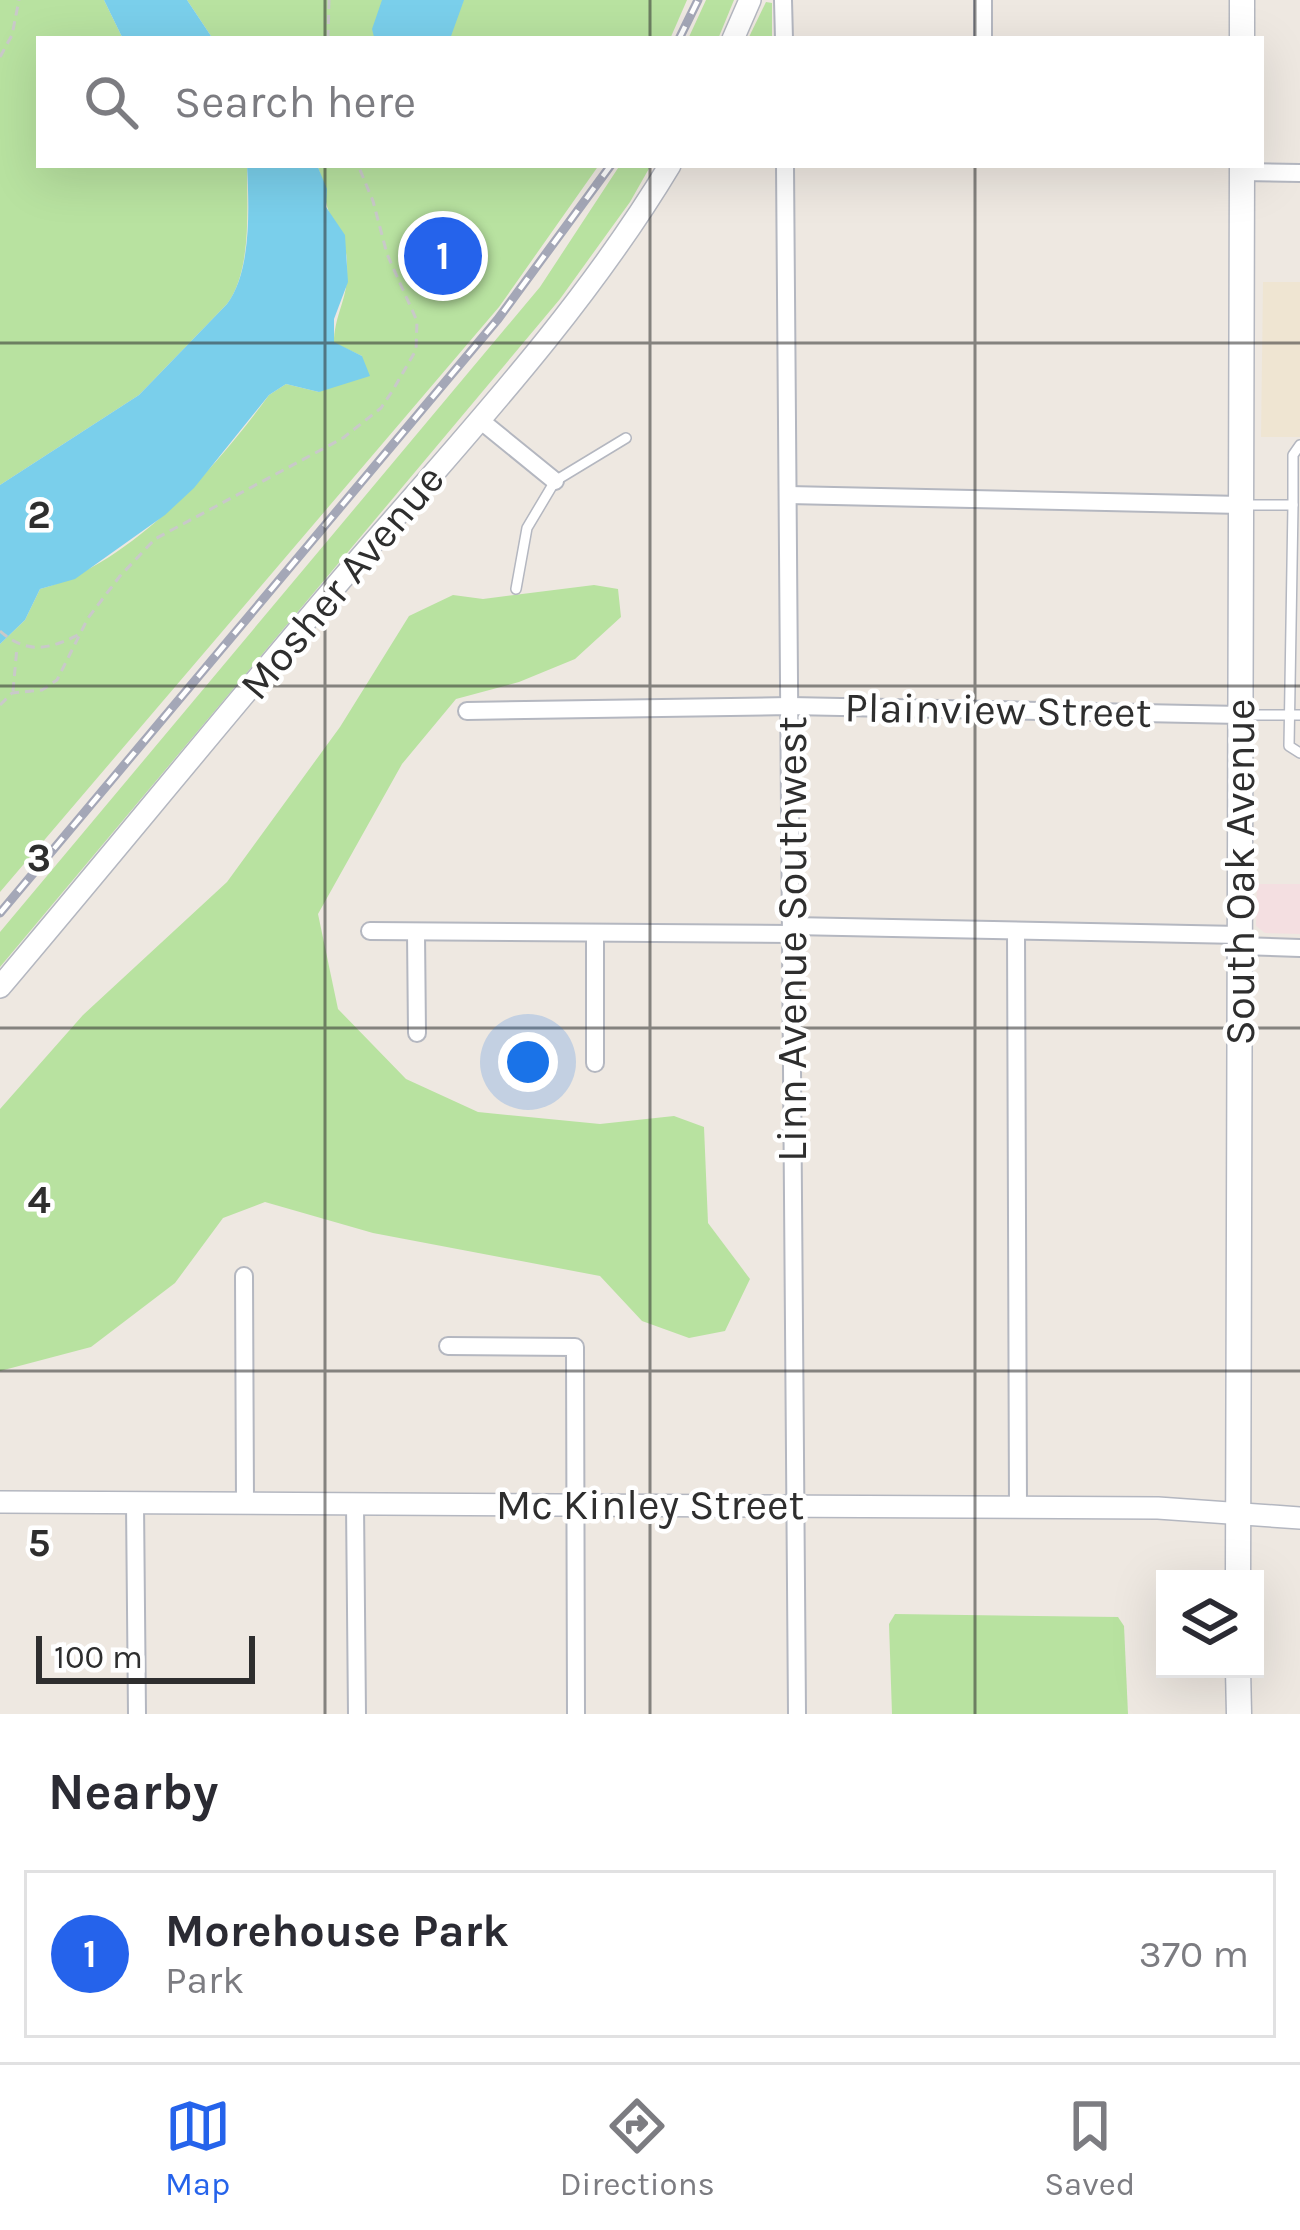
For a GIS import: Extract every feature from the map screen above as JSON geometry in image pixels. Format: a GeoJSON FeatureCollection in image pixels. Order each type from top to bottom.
{"type":"FeatureCollection","features":[{"type":"Feature","properties":{"kind":"main road"},"geometry":{"type":"LineString","coordinates":[[1242,0],[1242,36]]}},
{"type":"Feature","properties":{"kind":"main road","name":"South Oak Avenue"},"geometry":{"type":"LineString","coordinates":[[1238,1570],[1242,169]]}},
{"type":"Feature","properties":{"kind":"main road"},"geometry":{"type":"LineString","coordinates":[[1238,1678],[1238,1714]]}},
{"type":"Feature","properties":{"kind":"street"},"geometry":{"type":"LineString","coordinates":[[734,36],[751,0]]}},
{"type":"Feature","properties":{"kind":"street"},"geometry":{"type":"LineString","coordinates":[[783,0],[784,36]]}},
{"type":"Feature","properties":{"kind":"street"},"geometry":{"type":"LineString","coordinates":[[982,36],[983,0]]}},
{"type":"Feature","properties":{"kind":"street","name":"Mosher Avenue"},"geometry":{"type":"LineString","coordinates":[[0,987],[480,420],[583,293],[668,168]]}},
{"type":"Feature","properties":{"kind":"street","name":"Linn Avenue Southwest"},"geometry":{"type":"LineString","coordinates":[[785,168],[797,1714]]}},
{"type":"Feature","properties":{"kind":"street"},"geometry":{"type":"LineString","coordinates":[[1242,169],[1300,173]]}},
{"type":"Feature","properties":{"kind":"street"},"geometry":{"type":"LineString","coordinates":[[480,420],[555,481]]}},
{"type":"Feature","properties":{"kind":"street"},"geometry":{"type":"LineString","coordinates":[[788,495],[1241,505]]}},
{"type":"Feature","properties":{"kind":"street","name":"Plainview Street"},"geometry":{"type":"LineString","coordinates":[[467,711],[790,706],[1241,715]]}},
{"type":"Feature","properties":{"kind":"street"},"geometry":{"type":"LineString","coordinates":[[370,931],[1016,931],[1300,948]]}},
{"type":"Feature","properties":{"kind":"street"},"geometry":{"type":"LineString","coordinates":[[1016,931],[1018,1507]]}},
{"type":"Feature","properties":{"kind":"street"},"geometry":{"type":"LineString","coordinates":[[416,933],[417,1033]]}},
{"type":"Feature","properties":{"kind":"street"},"geometry":{"type":"LineString","coordinates":[[595,933],[595,1063]]}},
{"type":"Feature","properties":{"kind":"street"},"geometry":{"type":"LineString","coordinates":[[244,1276],[244,1503]]}},
{"type":"Feature","properties":{"kind":"street"},"geometry":{"type":"LineString","coordinates":[[448,1346],[575,1347],[576,1714]]}},
{"type":"Feature","properties":{"kind":"street","name":"Mc Kinley Street"},"geometry":{"type":"LineString","coordinates":[[0,1502],[1158,1508],[1300,1518]]}},
{"type":"Feature","properties":{"kind":"street"},"geometry":{"type":"LineString","coordinates":[[135,1503],[137,1714]]}},
{"type":"Feature","properties":{"kind":"street"},"geometry":{"type":"LineString","coordinates":[[356,1504],[357,1714]]}},
{"type":"Feature","properties":{"kind":"lane"},"geometry":{"type":"LineString","coordinates":[[516,589],[527,528],[555,481],[626,438]]}},
{"type":"Feature","properties":{"kind":"lane"},"geometry":{"type":"LineString","coordinates":[[1300,445],[1293,454],[1297,536],[1294,715],[1288,746],[1300,753]]}},
{"type":"Feature","properties":{"kind":"lane"},"geometry":{"type":"LineString","coordinates":[[1241,505],[1293,505]]}},
{"type":"Feature","properties":{"kind":"lane"},"geometry":{"type":"LineString","coordinates":[[1241,715],[1294,715]]}},
{"type":"Feature","properties":{"kind":"path"},"geometry":{"type":"LineString","coordinates":[[0,57],[13,35],[19,0]]}},
{"type":"Feature","properties":{"kind":"path"},"geometry":{"type":"LineString","coordinates":[[328,36],[329,0]]}},
{"type":"Feature","properties":{"kind":"path"},"geometry":{"type":"LineString","coordinates":[[12,693],[30,694],[51,686],[63,672],[79,634],[155,539],[354,430],[380,408],[411,362],[417,321],[387,254],[360,168]]}},
{"type":"Feature","properties":{"kind":"path"},"geometry":{"type":"LineString","coordinates":[[0,631],[17,645],[48,648],[79,634]]}},
{"type":"Feature","properties":{"kind":"path"},"geometry":{"type":"LineString","coordinates":[[0,705],[12,693],[17,645]]}},
{"type":"Feature","properties":{"kind":"shaded area"},"geometry":{"type":"Polygon","coordinates":[[[1263,282],[1300,282],[1300,437],[1261,437],[1263,282]]]}},
{"type":"Feature","properties":{"kind":"shaded area"},"geometry":{"type":"Polygon","coordinates":[[[1257,884],[1300,884],[1300,934],[1265,933],[1256,926],[1257,884]]]}},
{"type":"Feature","properties":{"kind":"green space"},"geometry":{"type":"Polygon","coordinates":[[[0,0],[104,0],[122,36],[36,36],[36,168],[247,168],[241,274],[227,304],[139,395],[0,485],[0,0]]]}},
{"type":"Feature","properties":{"kind":"green space"},"geometry":{"type":"Polygon","coordinates":[[[187,0],[687,0],[671,36],[211,36],[187,0]]]}},
{"type":"Feature","properties":{"kind":"green space"},"geometry":{"type":"Polygon","coordinates":[[[706,0],[734,0],[719,36],[689,36],[706,0]]]}},
{"type":"Feature","properties":{"kind":"green space"},"geometry":{"type":"Polygon","coordinates":[[[766,2],[772,3],[772,36],[749,36],[766,2]]]}},
{"type":"Feature","properties":{"kind":"green space"},"geometry":{"type":"Polygon","coordinates":[[[318,168],[597,168],[499,307],[0,892],[0,644],[25,620],[40,589],[107,559],[168,510],[223,453],[269,395],[286,384],[319,392],[362,356],[334,343],[346,284],[346,255],[318,168]]]}},
{"type":"Feature","properties":{"kind":"green space"},"geometry":{"type":"Polygon","coordinates":[[[618,168],[649,168],[560,299],[0,967],[0,932],[540,287],[618,168]]]}},
{"type":"Feature","properties":{"kind":"green space"},"geometry":{"type":"Polygon","coordinates":[[[594,585],[618,589],[621,617],[575,659],[519,682],[456,699],[402,764],[318,914],[338,1009],[406,1079],[478,1112],[600,1124],[674,1116],[704,1127],[708,1223],[750,1279],[725,1331],[689,1338],[642,1321],[600,1276],[373,1233],[265,1202],[223,1218],[175,1283],[91,1347],[0,1371],[0,1109],[83,1015],[227,882],[340,727],[409,616],[453,595],[483,599],[594,585]]]}},
{"type":"Feature","properties":{"kind":"green space"},"geometry":{"type":"Polygon","coordinates":[[[895,1614],[1118,1617],[1124,1626],[1128,1714],[892,1714],[889,1624],[895,1614]]]}},
{"type":"Feature","properties":{"kind":"water"},"geometry":{"type":"Polygon","coordinates":[[[104,0],[187,0],[211,36],[122,36],[104,0]]]}},
{"type":"Feature","properties":{"kind":"water"},"geometry":{"type":"Polygon","coordinates":[[[382,0],[464,0],[451,36],[374,36],[382,0]]]}},
{"type":"Feature","properties":{"kind":"water"},"geometry":{"type":"Polygon","coordinates":[[[247,168],[318,168],[327,189],[326,207],[345,235],[348,282],[334,319],[334,342],[362,356],[370,376],[319,392],[286,384],[269,395],[194,488],[165,515],[75,579],[40,589],[25,620],[0,644],[0,485],[139,395],[227,304],[241,274],[248,218],[247,168]]]}},
{"type":"Feature","properties":{"kind":"building"},"geometry":{"type":"Polygon","coordinates":[[[437,249],[446,249],[446,264],[437,264],[437,249]]]}},
{"type":"Feature","properties":{"kind":"railway"},"geometry":{"type":"LineString","coordinates":[[680,36],[698,0]]}},
{"type":"Feature","properties":{"kind":"railway"},"geometry":{"type":"LineString","coordinates":[[0,913],[498,319],[609,168]]}},
{"type":"Feature","properties":{"kind":"place","name":"Morehouse Park"},"geometry":{"type":"Point","coordinates":[443,256]}}]}
